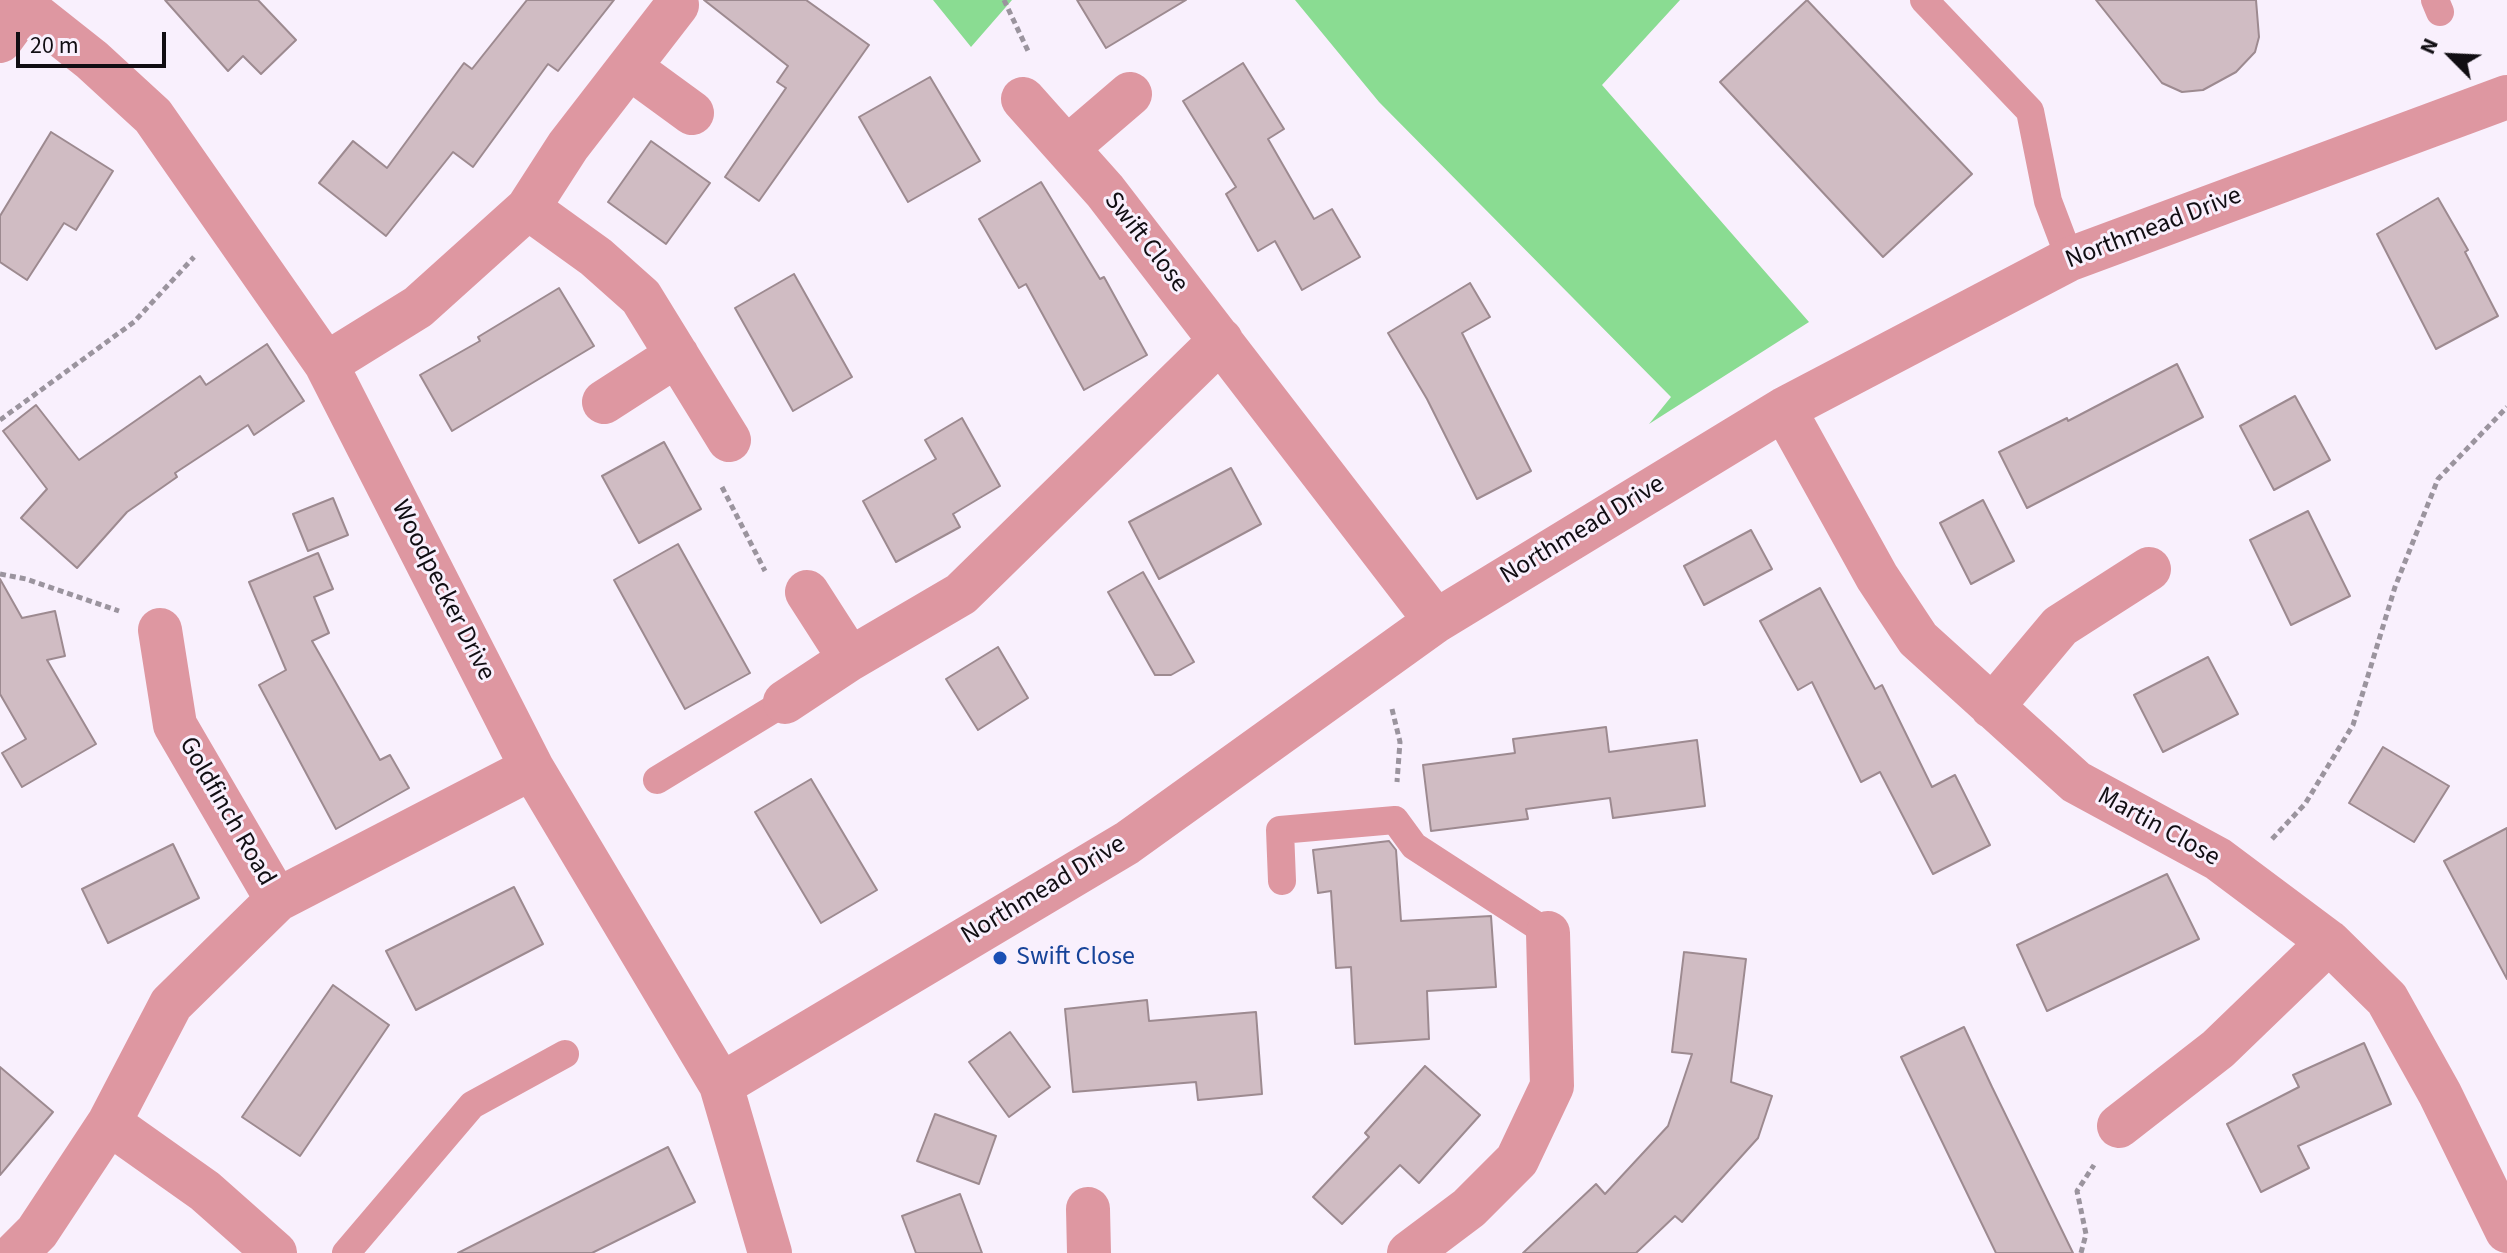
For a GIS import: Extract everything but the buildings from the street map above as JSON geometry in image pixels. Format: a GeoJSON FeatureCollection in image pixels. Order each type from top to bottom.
{"type":"FeatureCollection","features":[{"type":"Feature","properties":{"kind":"street"},"geometry":{"type":"LineString","coordinates":[[326,364],[418,307],[528,208],[568,146],[677,5]]}},
{"type":"Feature","properties":{"kind":"street","name":"Woodpecker Drive"},"geometry":{"type":"LineString","coordinates":[[11,16],[92,60],[153,116],[326,364],[532,768],[721,1085],[770,1253]]}},
{"type":"Feature","properties":{"kind":"street"},"geometry":{"type":"LineString","coordinates":[[629,67],[692,113]]}},
{"type":"Feature","properties":{"kind":"street"},"geometry":{"type":"LineString","coordinates":[[1067,148],[1130,94]]}},
{"type":"Feature","properties":{"kind":"street","name":"Northmead Drive"},"geometry":{"type":"LineString","coordinates":[[721,1085],[1127,843],[1436,621],[1784,409],[2070,259],[2507,97]]}},
{"type":"Feature","properties":{"kind":"street","name":"Swift Close"},"geometry":{"type":"LineString","coordinates":[[1023,99],[1105,191],[1436,621]]}},
{"type":"Feature","properties":{"kind":"street"},"geometry":{"type":"LineString","coordinates":[[528,208],[596,257],[641,297],[729,440]]}},
{"type":"Feature","properties":{"kind":"street"},"geometry":{"type":"LineString","coordinates":[[785,702],[850,659],[961,594],[1221,340]]}},
{"type":"Feature","properties":{"kind":"street"},"geometry":{"type":"LineString","coordinates":[[604,402],[677,355]]}},
{"type":"Feature","properties":{"kind":"street","name":"Martin Close"},"geometry":{"type":"LineString","coordinates":[[1784,409],[1877,577],[1918,639],[2076,782],[2218,859],[2329,942],[2387,999],[2440,1094],[2507,1231]]}},
{"type":"Feature","properties":{"kind":"street"},"geometry":{"type":"LineString","coordinates":[[1992,707],[2060,626],[2149,569]]}},
{"type":"Feature","properties":{"kind":"street"},"geometry":{"type":"LineString","coordinates":[[807,592],[850,659]]}},
{"type":"Feature","properties":{"kind":"street","name":"Goldfinch Road"},"geometry":{"type":"LineString","coordinates":[[160,630],[175,725],[277,900]]}},
{"type":"Feature","properties":{"kind":"street","name":"Goldfinch Road"},"geometry":{"type":"LineString","coordinates":[[16,1253],[37,1232],[109,1123],[171,1004],[277,900],[532,768]]}},
{"type":"Feature","properties":{"kind":"street"},"geometry":{"type":"LineString","coordinates":[[1409,1253],[1469,1208],[1517,1160],[1552,1086],[1548,933]]}},
{"type":"Feature","properties":{"kind":"street"},"geometry":{"type":"LineString","coordinates":[[2119,1126],[2218,1049],[2329,942]]}},
{"type":"Feature","properties":{"kind":"street"},"geometry":{"type":"LineString","coordinates":[[109,1123],[205,1191],[275,1253]]}},
{"type":"Feature","properties":{"kind":"street"},"geometry":{"type":"LineString","coordinates":[[1088,1209],[1089,1253]]}},
{"type":"Feature","properties":{"kind":"lane"},"geometry":{"type":"LineString","coordinates":[[1924,0],[2030,111],[2048,201],[2070,259]]}},
{"type":"Feature","properties":{"kind":"lane"},"geometry":{"type":"LineString","coordinates":[[657,780],[785,702]]}},
{"type":"Feature","properties":{"kind":"lane"},"geometry":{"type":"LineString","coordinates":[[1282,881],[1280,830],[1395,820],[1414,846],[1548,933]]}},
{"type":"Feature","properties":{"kind":"lane"},"geometry":{"type":"LineString","coordinates":[[346,1253],[472,1105],[565,1054]]}},
{"type":"Feature","properties":{"kind":"path"},"geometry":{"type":"LineString","coordinates":[[0,420],[134,322],[227,222]]}},
{"type":"Feature","properties":{"kind":"path"},"geometry":{"type":"LineString","coordinates":[[2239,874],[2305,804],[2353,725],[2395,587],[2438,479],[2507,407]]}},
{"type":"Feature","properties":{"kind":"path"},"geometry":{"type":"LineString","coordinates":[[729,440],[718,481],[774,589],[807,592]]}},
{"type":"Feature","properties":{"kind":"path"},"geometry":{"type":"LineString","coordinates":[[0,574],[105,604],[160,630]]}},
{"type":"Feature","properties":{"kind":"path"},"geometry":{"type":"LineString","coordinates":[[1380,661],[1400,742],[1395,820]]}},
{"type":"Feature","properties":{"kind":"path"},"geometry":{"type":"LineString","coordinates":[[2081,1253],[2086,1234],[2077,1191],[2119,1126]]}},
{"type":"Feature","properties":{"kind":"green space"},"geometry":{"type":"Polygon","coordinates":[[[933,0],[1012,0],[971,47],[933,0]]]}},
{"type":"Feature","properties":{"kind":"green space"},"geometry":{"type":"Polygon","coordinates":[[[1295,0],[1680,0],[1602,85],[1809,322],[1649,424],[1671,397],[1379,102],[1295,0]]]}},
{"type":"Feature","properties":{"kind":"place","name":"Swift Close"},"geometry":{"type":"Point","coordinates":[1000,958]}}]}
